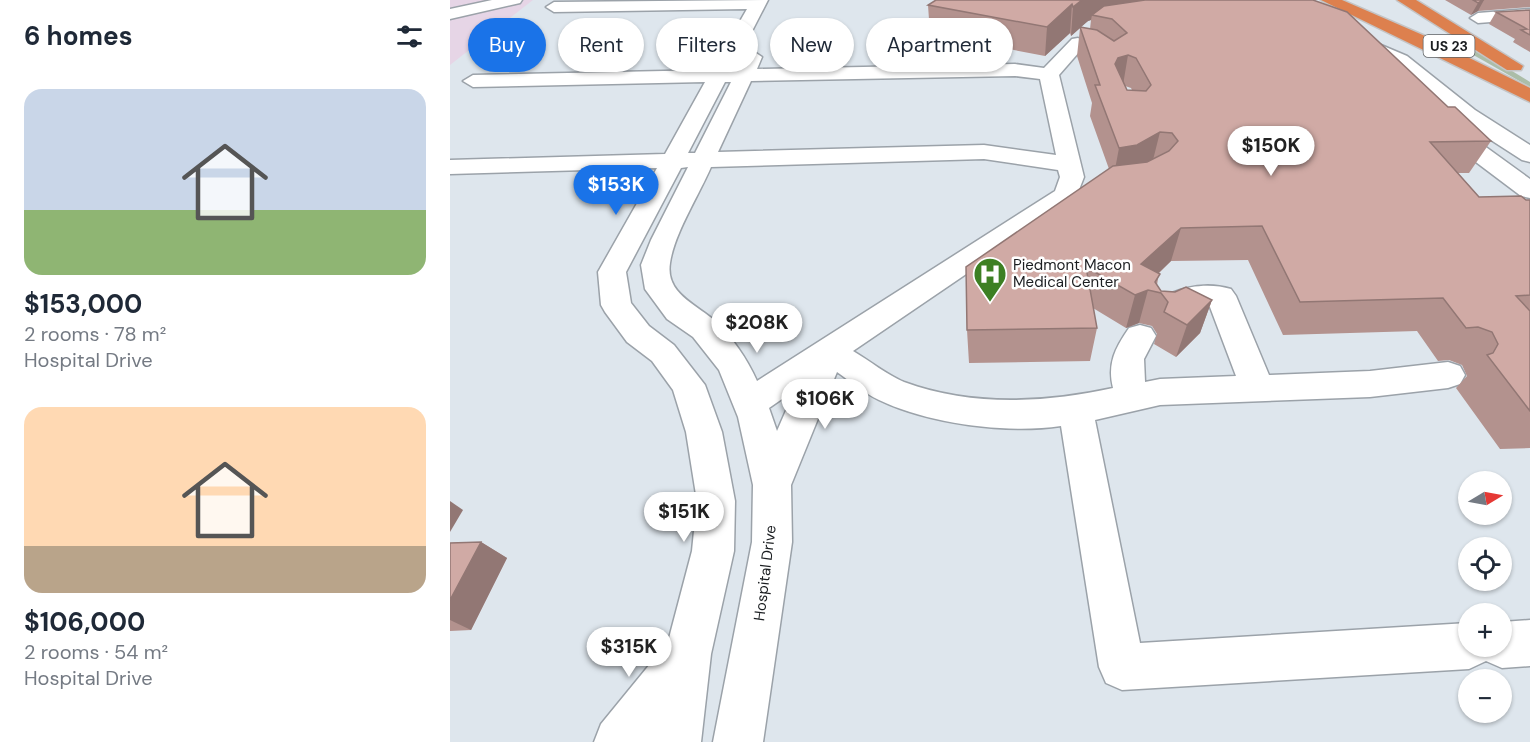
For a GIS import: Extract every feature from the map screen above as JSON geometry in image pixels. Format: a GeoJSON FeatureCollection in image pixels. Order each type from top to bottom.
{"type":"FeatureCollection","features":[{"type":"Feature","properties":{"kind":"highway"},"geometry":{"type":"LineString","coordinates":[[1329,0],[1419,40],[1530,95]]}},
{"type":"Feature","properties":{"kind":"highway","name":"US 23"},"geometry":{"type":"LineString","coordinates":[[1368,0],[1530,95]]}},
{"type":"Feature","properties":{"kind":"highway","name":"US 23"},"geometry":{"type":"LineString","coordinates":[[1405,0],[1530,75]]}},
{"type":"Feature","properties":{"kind":"street"},"geometry":{"type":"LineString","coordinates":[[450,14],[514,0]]}},
{"type":"Feature","properties":{"kind":"street"},"geometry":{"type":"LineString","coordinates":[[1524,0],[1530,3]]}},
{"type":"Feature","properties":{"kind":"street"},"geometry":{"type":"LineString","coordinates":[[554,7],[767,1]]}},
{"type":"Feature","properties":{"kind":"street","name":"Hospital Drive"},"geometry":{"type":"LineString","coordinates":[[676,742],[688,654],[713,551],[716,501],[704,432],[688,385],[663,353],[638,334],[616,305],[612,272],[688,159],[767,1]]}},
{"type":"Feature","properties":{"kind":"street"},"geometry":{"type":"LineString","coordinates":[[1478,18],[1530,14]]}},
{"type":"Feature","properties":{"kind":"street"},"geometry":{"type":"LineString","coordinates":[[1338,33],[1400,60],[1467,115],[1530,155]]}},
{"type":"Feature","properties":{"kind":"street"},"geometry":{"type":"LineString","coordinates":[[1049,74],[1082,42]]}},
{"type":"Feature","properties":{"kind":"street"},"geometry":{"type":"LineString","coordinates":[[473,81],[732,75],[1000,62],[1049,74]]}},
{"type":"Feature","properties":{"kind":"street"},"geometry":{"type":"LineString","coordinates":[[750,403],[1066,195],[1076,179],[1049,74]]}},
{"type":"Feature","properties":{"kind":"street"},"geometry":{"type":"LineString","coordinates":[[1467,115],[1436,121],[1530,191]]}},
{"type":"Feature","properties":{"kind":"street"},"geometry":{"type":"LineString","coordinates":[[450,167],[984,152],[1076,179]]}},
{"type":"Feature","properties":{"kind":"street","name":"Hospital Drive"},"geometry":{"type":"LineString","coordinates":[[688,159],[655,265],[660,289],[678,310],[704,329],[733,364],[750,403],[772,485],[772,542],[738,742]]}},
{"type":"Feature","properties":{"kind":"street"},"geometry":{"type":"LineString","coordinates":[[1164,314],[1171,305],[1190,297],[1221,296],[1258,388]]}},
{"type":"Feature","properties":{"kind":"street"},"geometry":{"type":"LineString","coordinates":[[1132,397],[1125,373],[1126,355],[1140,336]]}},
{"type":"Feature","properties":{"kind":"street"},"geometry":{"type":"LineString","coordinates":[[829,351],[891,391],[942,407],[996,414],[1047,414],[1160,392],[1370,384],[1448,375]]}},
{"type":"Feature","properties":{"kind":"street"},"geometry":{"type":"LineString","coordinates":[[772,485],[829,351]]}},
{"type":"Feature","properties":{"kind":"street"},"geometry":{"type":"LineString","coordinates":[[1076,410],[1122,668],[1458,647]]}},
{"type":"Feature","properties":{"kind":"street"},"geometry":{"type":"LineString","coordinates":[[1512,644],[1530,643]]}},
{"type":"Feature","properties":{"kind":"street","name":"Hospital Drive"},"geometry":{"type":"LineString","coordinates":[[619,742],[688,654]]}},
{"type":"Feature","properties":{"kind":"shaded area"},"geometry":{"type":"Polygon","coordinates":[[[450,0],[533,0],[510,18],[468,18],[468,51],[450,65],[450,0]]]}},
{"type":"Feature","properties":{"kind":"green space"},"geometry":{"type":"Polygon","coordinates":[[[1453,35],[1530,82],[1530,87],[1454,44],[1453,35]]]}},
{"type":"Feature","properties":{"kind":"building"},"geometry":{"type":"Polygon","coordinates":[[[936,0],[1082,0],[1073,7],[1072,4],[1047,27],[1013,21],[1013,18],[998,18],[928,5],[936,0]]]}},
{"type":"Feature","properties":{"kind":"building"},"geometry":{"type":"Polygon","coordinates":[[[1145,0],[1313,0],[1347,12],[1448,107],[1455,107],[1491,141],[1430,142],[1479,197],[1521,196],[1530,200],[1530,295],[1516,296],[1530,311],[1530,411],[1487,355],[1493,353],[1498,344],[1492,332],[1478,327],[1466,328],[1443,298],[1300,302],[1262,226],[1181,228],[1141,264],[1160,274],[1155,282],[1161,291],[1175,292],[1186,287],[1212,300],[1187,325],[1164,312],[1168,302],[1161,293],[1148,290],[1135,295],[1086,267],[1097,328],[967,330],[966,267],[1113,166],[1147,162],[1169,151],[1178,141],[1172,133],[1160,132],[1137,145],[1119,148],[1095,85],[1100,85],[1080,27],[1097,30],[1114,41],[1127,33],[1112,19],[1092,15],[1104,6],[1145,0]],[[1128,55],[1118,58],[1115,64],[1127,90],[1146,91],[1151,85],[1136,58],[1128,55]]]}},
{"type":"Feature","properties":{"kind":"building"},"geometry":{"type":"Polygon","coordinates":[[[1530,10],[1530,35],[1521,30],[1527,29],[1496,12],[1530,10]]]}},
{"type":"Feature","properties":{"kind":"building"},"geometry":{"type":"Polygon","coordinates":[[[481,542],[450,600],[450,543],[481,542]]]}},
{"type":"Feature","properties":{"kind":"place","name":"Piedmont Macon Medical Center"},"geometry":{"type":"Point","coordinates":[990,303]}}]}
